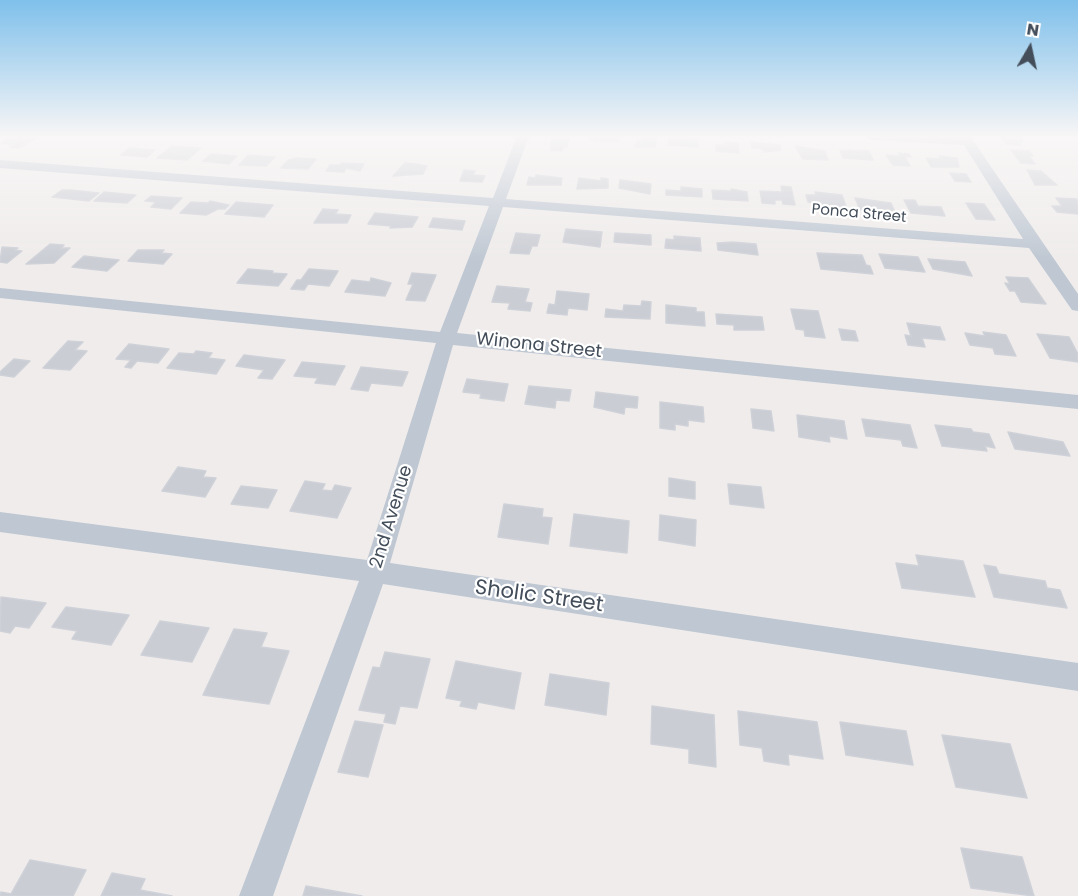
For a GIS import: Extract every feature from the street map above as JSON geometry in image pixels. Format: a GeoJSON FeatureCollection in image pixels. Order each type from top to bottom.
{"type":"FeatureCollection","features":[{"type":"Feature","properties":{"kind":"street","name":"Ponca Street"},"geometry":{"type":"LineString","coordinates":[[186,178],[1034,244]]}},
{"type":"Feature","properties":{"kind":"street","name":"2nd Avenue"},"geometry":{"type":"LineString","coordinates":[[256,896],[375,572],[447,336],[508,178]]}},
{"type":"Feature","properties":{"kind":"street"},"geometry":{"type":"LineString","coordinates":[[991,178],[1078,306]]}},
{"type":"Feature","properties":{"kind":"street","name":"Winona Street"},"geometry":{"type":"LineString","coordinates":[[0,293],[447,336],[1078,402]]}},
{"type":"Feature","properties":{"kind":"street","name":"Sholic Street"},"geometry":{"type":"LineString","coordinates":[[0,522],[375,572],[1078,677]]}},
{"type":"Feature","properties":{"kind":"building"},"geometry":{"type":"Polygon","coordinates":[[[461,178],[484,178],[482,182],[460,181],[461,178]]]}},
{"type":"Feature","properties":{"kind":"building"},"geometry":{"type":"Polygon","coordinates":[[[529,178],[562,178],[561,185],[527,185],[529,178]]]}},
{"type":"Feature","properties":{"kind":"building"},"geometry":{"type":"Polygon","coordinates":[[[579,178],[601,181],[601,178],[608,179],[608,188],[577,189],[579,178]]]}},
{"type":"Feature","properties":{"kind":"building"},"geometry":{"type":"Polygon","coordinates":[[[953,178],[968,178],[971,182],[955,181],[953,178]]]}},
{"type":"Feature","properties":{"kind":"building"},"geometry":{"type":"Polygon","coordinates":[[[1031,178],[1049,178],[1057,185],[1035,185],[1031,178]]]}},
{"type":"Feature","properties":{"kind":"building"},"geometry":{"type":"Polygon","coordinates":[[[620,180],[651,184],[650,194],[619,188],[620,180]]]}},
{"type":"Feature","properties":{"kind":"building"},"geometry":{"type":"Polygon","coordinates":[[[781,186],[791,187],[795,205],[783,204],[782,200],[775,200],[775,204],[762,203],[760,191],[782,192],[781,186]]]}},
{"type":"Feature","properties":{"kind":"building"},"geometry":{"type":"Polygon","coordinates":[[[681,187],[702,189],[702,197],[666,195],[666,190],[681,191],[681,187]]]}},
{"type":"Feature","properties":{"kind":"building"},"geometry":{"type":"Polygon","coordinates":[[[731,189],[747,192],[748,201],[713,199],[712,190],[731,191],[731,189]]]}},
{"type":"Feature","properties":{"kind":"building"},"geometry":{"type":"Polygon","coordinates":[[[62,190],[99,193],[89,201],[52,197],[62,190]]]}},
{"type":"Feature","properties":{"kind":"building"},"geometry":{"type":"Polygon","coordinates":[[[104,192],[136,195],[127,203],[94,201],[104,192]]]}},
{"type":"Feature","properties":{"kind":"building"},"geometry":{"type":"Polygon","coordinates":[[[815,192],[842,195],[847,209],[808,202],[806,195],[816,195],[815,192]]]}},
{"type":"Feature","properties":{"kind":"building"},"geometry":{"type":"Polygon","coordinates":[[[151,196],[182,198],[171,209],[151,207],[156,202],[145,201],[151,196]]]}},
{"type":"Feature","properties":{"kind":"building"},"geometry":{"type":"Polygon","coordinates":[[[855,198],[891,203],[895,212],[860,210],[855,198]]]}},
{"type":"Feature","properties":{"kind":"building"},"geometry":{"type":"Polygon","coordinates":[[[1056,198],[1077,199],[1078,214],[1057,212],[1052,206],[1062,206],[1056,198]]]}},
{"type":"Feature","properties":{"kind":"building"},"geometry":{"type":"Polygon","coordinates":[[[904,200],[915,200],[918,206],[941,207],[945,216],[911,213],[904,200]]]}},
{"type":"Feature","properties":{"kind":"building"},"geometry":{"type":"Polygon","coordinates":[[[210,201],[229,205],[225,209],[218,209],[206,215],[180,213],[191,202],[208,203],[210,201]]]}},
{"type":"Feature","properties":{"kind":"building"},"geometry":{"type":"Polygon","coordinates":[[[236,202],[273,205],[264,217],[225,214],[236,202]]]}},
{"type":"Feature","properties":{"kind":"building"},"geometry":{"type":"Polygon","coordinates":[[[966,203],[984,204],[995,220],[976,219],[966,203]]]}},
{"type":"Feature","properties":{"kind":"building"},"geometry":{"type":"Polygon","coordinates":[[[323,209],[338,210],[335,214],[351,215],[347,223],[314,223],[323,209]]]}},
{"type":"Feature","properties":{"kind":"building"},"geometry":{"type":"Polygon","coordinates":[[[375,213],[418,217],[412,227],[390,228],[391,226],[368,224],[375,213]]]}},
{"type":"Feature","properties":{"kind":"building"},"geometry":{"type":"Polygon","coordinates":[[[433,218],[465,221],[462,230],[429,227],[433,218]]]}},
{"type":"Feature","properties":{"kind":"building"},"geometry":{"type":"Polygon","coordinates":[[[566,229],[602,232],[600,247],[563,242],[566,229]]]}},
{"type":"Feature","properties":{"kind":"building"},"geometry":{"type":"Polygon","coordinates":[[[516,233],[540,235],[537,246],[532,246],[529,254],[510,253],[516,233]]]}},
{"type":"Feature","properties":{"kind":"building"},"geometry":{"type":"Polygon","coordinates":[[[615,233],[651,235],[651,245],[614,242],[615,233]]]}},
{"type":"Feature","properties":{"kind":"building"},"geometry":{"type":"Polygon","coordinates":[[[674,236],[700,238],[701,251],[665,248],[666,239],[674,240],[674,236]]]}},
{"type":"Feature","properties":{"kind":"building"},"geometry":{"type":"Polygon","coordinates":[[[717,243],[756,244],[758,255],[718,250],[717,243]]]}},
{"type":"Feature","properties":{"kind":"building"},"geometry":{"type":"Polygon","coordinates":[[[50,244],[70,248],[54,263],[26,264],[50,244]]]}},
{"type":"Feature","properties":{"kind":"building"},"geometry":{"type":"Polygon","coordinates":[[[2,247],[18,248],[15,250],[22,251],[7,263],[0,262],[2,247]]]}},
{"type":"Feature","properties":{"kind":"building"},"geometry":{"type":"Polygon","coordinates":[[[138,250],[164,250],[161,253],[172,254],[163,264],[128,261],[138,250]]]}},
{"type":"Feature","properties":{"kind":"building"},"geometry":{"type":"Polygon","coordinates":[[[817,253],[862,255],[873,274],[821,269],[817,253]]]}},
{"type":"Feature","properties":{"kind":"building"},"geometry":{"type":"Polygon","coordinates":[[[879,254],[918,257],[925,272],[885,268],[879,254]]]}},
{"type":"Feature","properties":{"kind":"building"},"geometry":{"type":"Polygon","coordinates":[[[84,256],[119,260],[107,271],[72,267],[84,256]]]}},
{"type":"Feature","properties":{"kind":"building"},"geometry":{"type":"Polygon","coordinates":[[[928,259],[965,262],[972,276],[933,269],[928,259]]]}},
{"type":"Feature","properties":{"kind":"building"},"geometry":{"type":"Polygon","coordinates":[[[248,269],[287,274],[278,286],[237,283],[248,269]]]}},
{"type":"Feature","properties":{"kind":"building"},"geometry":{"type":"Polygon","coordinates":[[[309,269],[338,271],[329,286],[308,284],[304,290],[291,289],[309,269]]]}},
{"type":"Feature","properties":{"kind":"building"},"geometry":{"type":"Polygon","coordinates":[[[412,273],[436,275],[425,301],[406,300],[413,284],[408,284],[412,273]]]}},
{"type":"Feature","properties":{"kind":"building"},"geometry":{"type":"Polygon","coordinates":[[[1006,277],[1028,278],[1046,304],[1021,302],[1015,291],[1010,291],[1005,283],[1010,284],[1006,277]]]}},
{"type":"Feature","properties":{"kind":"building"},"geometry":{"type":"Polygon","coordinates":[[[371,278],[391,283],[385,296],[345,292],[352,280],[370,282],[371,278]]]}},
{"type":"Feature","properties":{"kind":"building"},"geometry":{"type":"Polygon","coordinates":[[[497,286],[529,289],[525,302],[532,303],[530,311],[508,309],[510,303],[492,302],[497,286]]]}},
{"type":"Feature","properties":{"kind":"building"},"geometry":{"type":"Polygon","coordinates":[[[557,291],[589,294],[587,310],[568,308],[567,315],[547,313],[549,304],[555,305],[557,291]]]}},
{"type":"Feature","properties":{"kind":"building"},"geometry":{"type":"Polygon","coordinates":[[[642,301],[651,302],[650,319],[605,317],[606,309],[623,311],[624,305],[641,306],[642,301]]]}},
{"type":"Feature","properties":{"kind":"building"},"geometry":{"type":"Polygon","coordinates":[[[666,305],[696,308],[696,312],[704,312],[705,326],[666,323],[666,305]]]}},
{"type":"Feature","properties":{"kind":"building"},"geometry":{"type":"Polygon","coordinates":[[[791,309],[818,311],[825,338],[805,336],[804,330],[796,329],[791,309]]]}},
{"type":"Feature","properties":{"kind":"building"},"geometry":{"type":"Polygon","coordinates":[[[716,314],[762,317],[764,330],[734,330],[734,325],[717,324],[716,314]]]}},
{"type":"Feature","properties":{"kind":"building"},"geometry":{"type":"Polygon","coordinates":[[[907,323],[940,327],[945,340],[922,338],[925,347],[908,345],[905,335],[911,336],[907,323]]]}},
{"type":"Feature","properties":{"kind":"building"},"geometry":{"type":"Polygon","coordinates":[[[839,329],[855,331],[858,341],[842,340],[839,329]]]}},
{"type":"Feature","properties":{"kind":"building"},"geometry":{"type":"Polygon","coordinates":[[[983,332],[1006,335],[1016,356],[995,354],[993,348],[970,345],[965,333],[985,336],[983,332]]]}},
{"type":"Feature","properties":{"kind":"building"},"geometry":{"type":"Polygon","coordinates":[[[1037,334],[1069,337],[1078,354],[1078,362],[1050,358],[1037,334]]]}},
{"type":"Feature","properties":{"kind":"building"},"geometry":{"type":"Polygon","coordinates":[[[68,341],[83,342],[75,350],[87,351],[70,370],[43,368],[68,341]]]}},
{"type":"Feature","properties":{"kind":"building"},"geometry":{"type":"Polygon","coordinates":[[[129,344],[169,349],[158,363],[137,361],[131,368],[125,367],[131,360],[116,359],[129,344]]]}},
{"type":"Feature","properties":{"kind":"building"},"geometry":{"type":"Polygon","coordinates":[[[196,351],[212,353],[208,358],[225,360],[216,374],[167,368],[179,353],[194,354],[196,351]]]}},
{"type":"Feature","properties":{"kind":"building"},"geometry":{"type":"Polygon","coordinates":[[[244,355],[285,360],[272,379],[258,378],[264,370],[236,366],[244,355]]]}},
{"type":"Feature","properties":{"kind":"building"},"geometry":{"type":"Polygon","coordinates":[[[14,359],[30,361],[14,377],[0,375],[0,372],[14,359]]]}},
{"type":"Feature","properties":{"kind":"building"},"geometry":{"type":"Polygon","coordinates":[[[302,362],[345,366],[335,385],[315,383],[318,378],[294,376],[302,362]]]}},
{"type":"Feature","properties":{"kind":"building"},"geometry":{"type":"Polygon","coordinates":[[[361,367],[408,372],[402,386],[371,383],[368,391],[351,389],[361,367]]]}},
{"type":"Feature","properties":{"kind":"building"},"geometry":{"type":"Polygon","coordinates":[[[467,379],[508,384],[504,401],[480,398],[481,394],[463,392],[467,379]]]}},
{"type":"Feature","properties":{"kind":"building"},"geometry":{"type":"Polygon","coordinates":[[[529,386],[571,390],[569,401],[556,400],[555,408],[525,404],[529,386]]]}},
{"type":"Feature","properties":{"kind":"building"},"geometry":{"type":"Polygon","coordinates":[[[596,392],[638,397],[637,408],[625,407],[624,414],[594,407],[596,392]]]}},
{"type":"Feature","properties":{"kind":"building"},"geometry":{"type":"Polygon","coordinates":[[[660,402],[703,407],[704,422],[688,420],[688,426],[675,424],[675,430],[660,428],[660,402]]]}},
{"type":"Feature","properties":{"kind":"building"},"geometry":{"type":"Polygon","coordinates":[[[751,409],[771,411],[774,431],[753,428],[751,409]]]}},
{"type":"Feature","properties":{"kind":"building"},"geometry":{"type":"Polygon","coordinates":[[[797,415],[844,421],[847,439],[829,436],[830,442],[799,437],[797,415]]]}},
{"type":"Feature","properties":{"kind":"building"},"geometry":{"type":"Polygon","coordinates":[[[862,419],[910,425],[917,448],[903,446],[901,440],[866,436],[862,419]]]}},
{"type":"Feature","properties":{"kind":"building"},"geometry":{"type":"Polygon","coordinates":[[[935,425],[971,429],[973,432],[989,434],[995,448],[985,446],[987,451],[942,446],[935,425]]]}},
{"type":"Feature","properties":{"kind":"building"},"geometry":{"type":"Polygon","coordinates":[[[1008,432],[1063,442],[1070,456],[1015,449],[1008,432]]]}},
{"type":"Feature","properties":{"kind":"building"},"geometry":{"type":"Polygon","coordinates":[[[178,467],[206,471],[203,477],[216,478],[205,497],[162,491],[178,467]]]}},
{"type":"Feature","properties":{"kind":"building"},"geometry":{"type":"Polygon","coordinates":[[[669,478],[695,482],[695,499],[669,496],[669,478]]]}},
{"type":"Feature","properties":{"kind":"building"},"geometry":{"type":"Polygon","coordinates":[[[305,481],[325,484],[322,490],[332,491],[335,485],[351,488],[337,518],[290,511],[305,481]]]}},
{"type":"Feature","properties":{"kind":"building"},"geometry":{"type":"Polygon","coordinates":[[[728,484],[761,487],[764,508],[730,504],[728,484]]]}},
{"type":"Feature","properties":{"kind":"building"},"geometry":{"type":"Polygon","coordinates":[[[241,486],[277,490],[268,508],[231,504],[241,486]]]}},
{"type":"Feature","properties":{"kind":"building"},"geometry":{"type":"Polygon","coordinates":[[[504,504],[543,509],[542,517],[552,518],[548,544],[498,537],[504,504]]]}},
{"type":"Feature","properties":{"kind":"building"},"geometry":{"type":"Polygon","coordinates":[[[574,514],[629,521],[627,553],[570,546],[574,514]]]}},
{"type":"Feature","properties":{"kind":"building"},"geometry":{"type":"Polygon","coordinates":[[[660,515],[696,520],[695,546],[659,540],[660,515]]]}},
{"type":"Feature","properties":{"kind":"building"},"geometry":{"type":"Polygon","coordinates":[[[916,555],[963,561],[975,597],[902,588],[896,563],[919,566],[916,555]]]}},
{"type":"Feature","properties":{"kind":"building"},"geometry":{"type":"Polygon","coordinates":[[[984,565],[996,567],[999,574],[1045,581],[1047,588],[1060,590],[1067,608],[994,597],[984,565]]]}},
{"type":"Feature","properties":{"kind":"building"},"geometry":{"type":"Polygon","coordinates":[[[1,597],[46,603],[29,628],[15,626],[10,633],[0,631],[1,597]]]}},
{"type":"Feature","properties":{"kind":"building"},"geometry":{"type":"Polygon","coordinates":[[[66,607],[129,615],[111,645],[72,639],[77,631],[52,627],[66,607]]]}},
{"type":"Feature","properties":{"kind":"building"},"geometry":{"type":"Polygon","coordinates":[[[160,621],[209,628],[192,662],[141,655],[160,621]]]}},
{"type":"Feature","properties":{"kind":"building"},"geometry":{"type":"Polygon","coordinates":[[[234,629],[267,633],[261,647],[289,651],[269,704],[203,695],[234,629]]]}},
{"type":"Feature","properties":{"kind":"building"},"geometry":{"type":"Polygon","coordinates":[[[385,652],[430,659],[417,708],[400,706],[395,724],[384,722],[386,714],[359,710],[373,667],[380,668],[385,652]]]}},
{"type":"Feature","properties":{"kind":"building"},"geometry":{"type":"Polygon","coordinates":[[[456,661],[521,673],[514,709],[478,702],[476,709],[460,706],[462,701],[446,698],[456,661]]]}},
{"type":"Feature","properties":{"kind":"building"},"geometry":{"type":"Polygon","coordinates":[[[550,674],[609,683],[606,715],[545,705],[550,674]]]}},
{"type":"Feature","properties":{"kind":"building"},"geometry":{"type":"Polygon","coordinates":[[[652,706],[714,715],[716,767],[689,763],[689,749],[651,744],[652,706]]]}},
{"type":"Feature","properties":{"kind":"building"},"geometry":{"type":"Polygon","coordinates":[[[738,711],[817,722],[823,759],[788,754],[789,765],[764,761],[762,748],[740,745],[738,711]]]}},
{"type":"Feature","properties":{"kind":"building"},"geometry":{"type":"Polygon","coordinates":[[[355,721],[383,725],[368,777],[338,772],[355,721]]]}},
{"type":"Feature","properties":{"kind":"building"},"geometry":{"type":"Polygon","coordinates":[[[840,722],[906,731],[913,765],[846,755],[840,722]]]}},
{"type":"Feature","properties":{"kind":"building"},"geometry":{"type":"Polygon","coordinates":[[[942,735],[1010,744],[1027,798],[956,787],[942,735]]]}},
{"type":"Feature","properties":{"kind":"building"},"geometry":{"type":"Polygon","coordinates":[[[961,848],[1022,857],[1034,896],[971,888],[961,848]]]}},
{"type":"Feature","properties":{"kind":"building"},"geometry":{"type":"Polygon","coordinates":[[[30,860],[86,870],[73,896],[0,896],[1,892],[11,894],[30,860]]]}},
{"type":"Feature","properties":{"kind":"building"},"geometry":{"type":"Polygon","coordinates":[[[112,873],[145,879],[140,890],[172,896],[101,896],[112,873]]]}},
{"type":"Feature","properties":{"kind":"building"},"geometry":{"type":"Polygon","coordinates":[[[306,886],[362,896],[303,896],[306,886]]]}}]}
